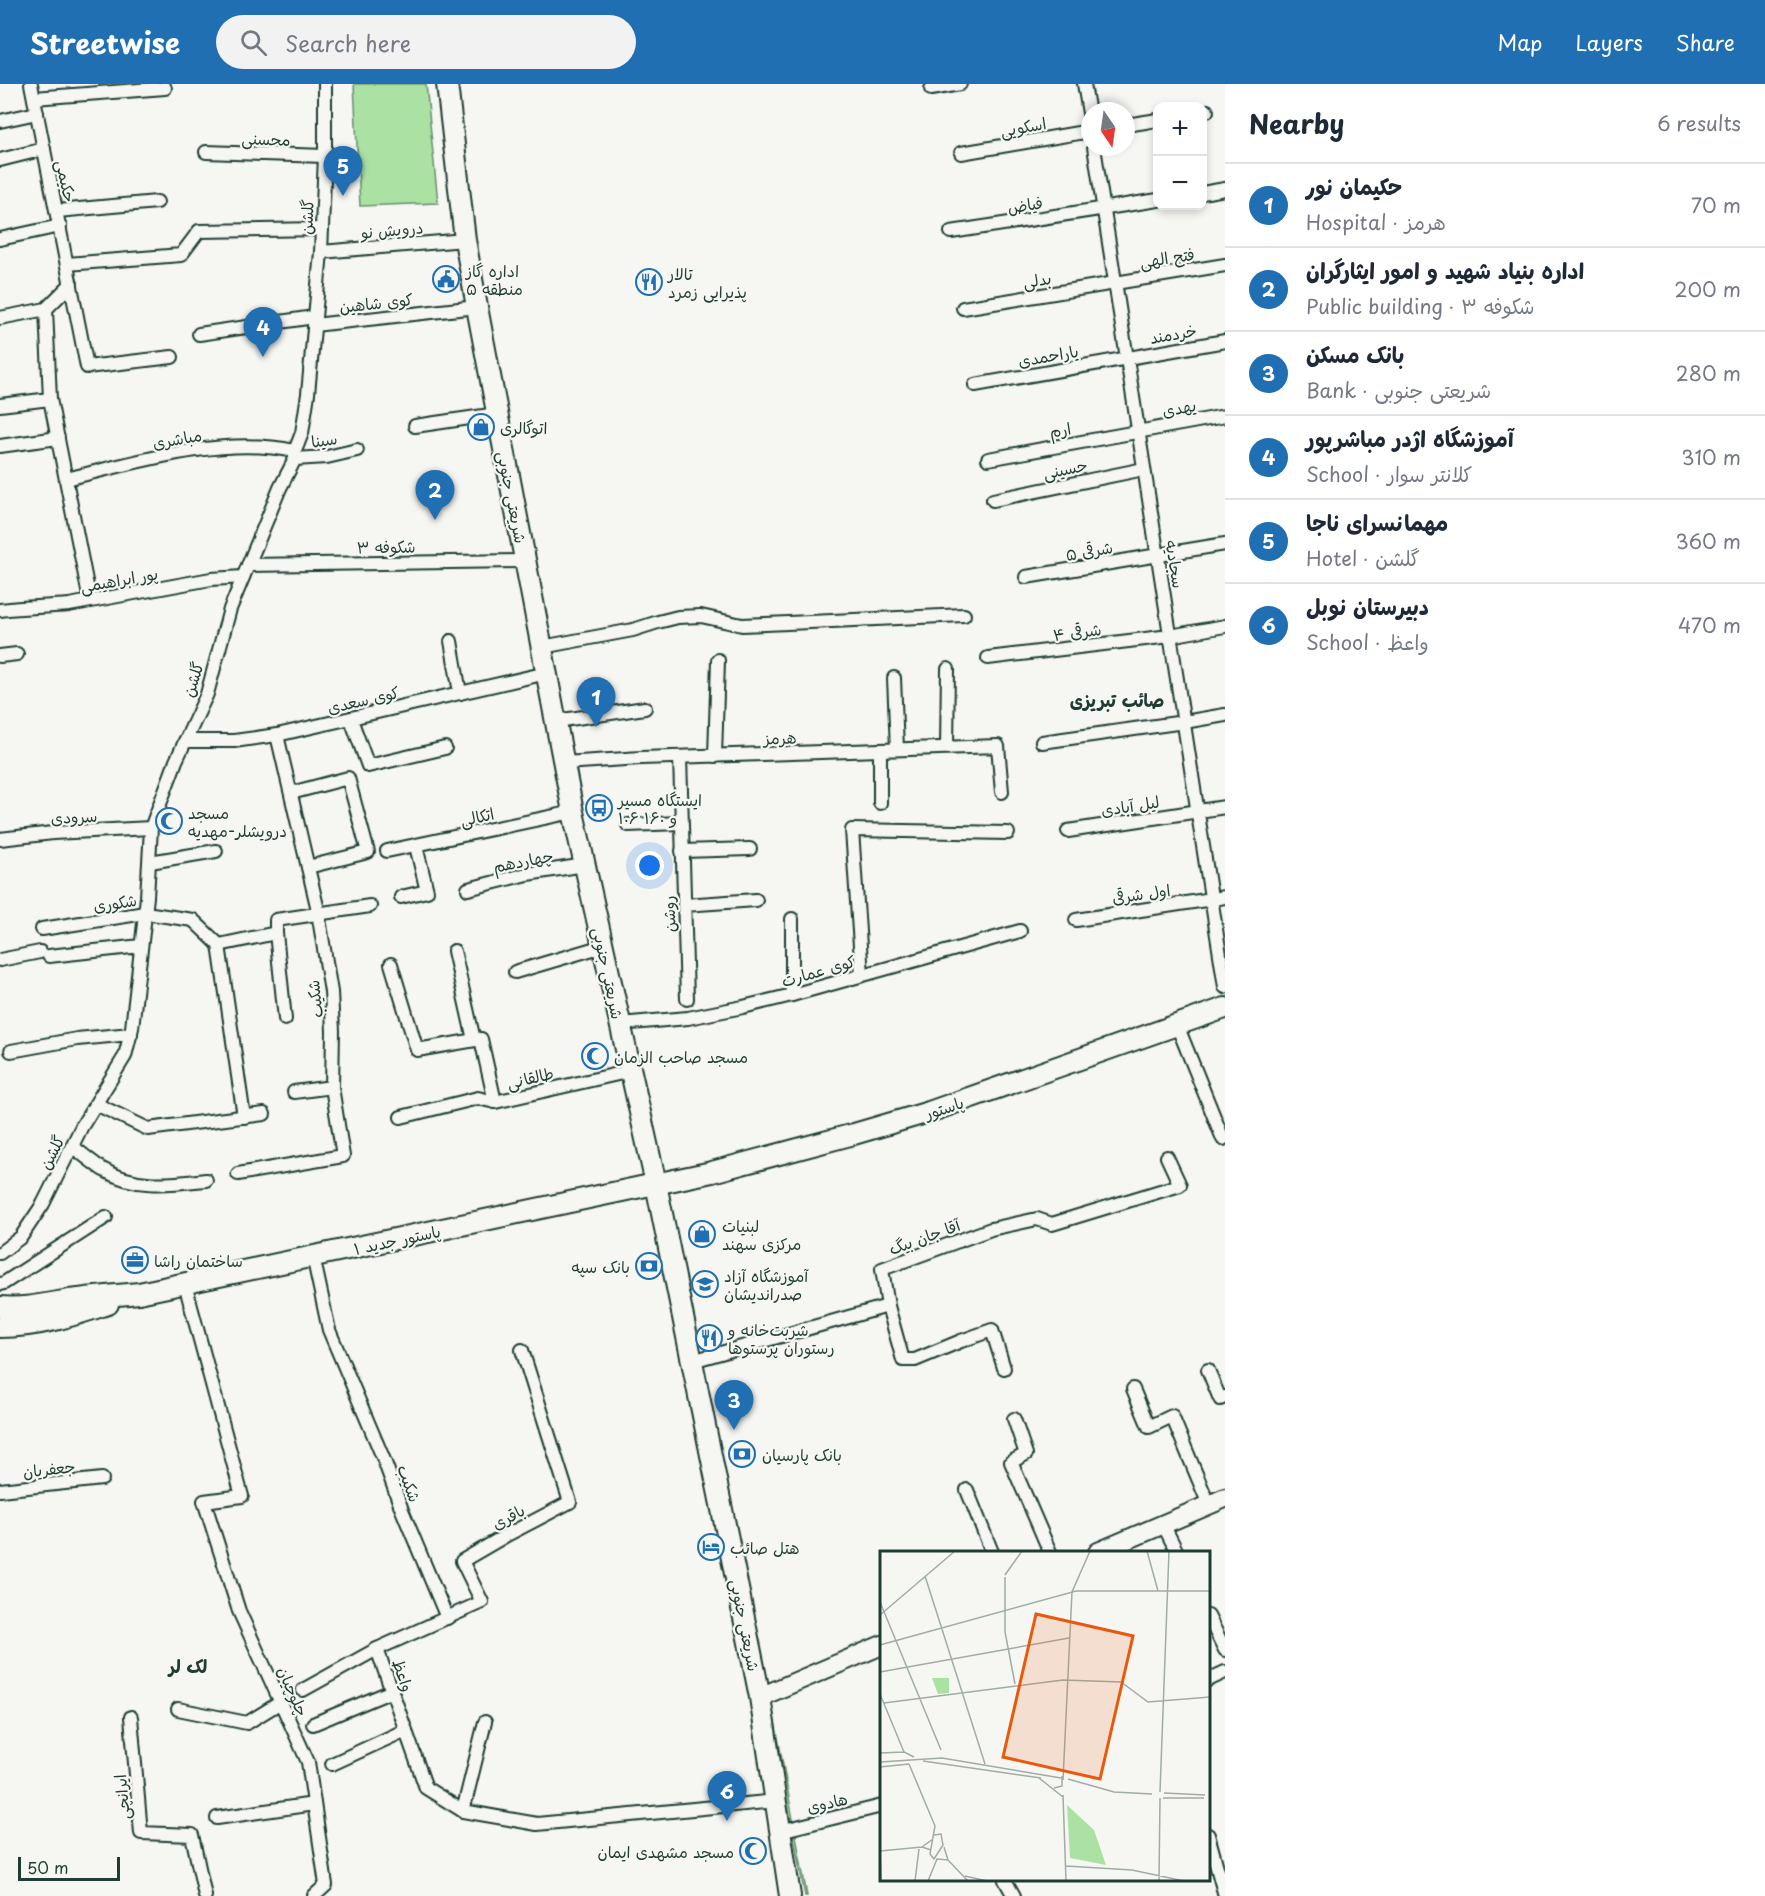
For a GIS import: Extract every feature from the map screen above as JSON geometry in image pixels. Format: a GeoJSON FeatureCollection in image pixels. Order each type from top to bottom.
{"type":"FeatureCollection","features":[{"type":"Feature","properties":{"kind":"main road","name":"شریعتی جنوبی"},"geometry":{"type":"LineString","coordinates":[[447,84],[465,240],[497,414],[573,812],[656,1184],[760,1697],[790,1896]]}},
{"type":"Feature","properties":{"kind":"main road","name":"پاستور"},"geometry":{"type":"LineString","coordinates":[[656,1184],[735,1166],[929,1112],[1225,1008]]}},
{"type":"Feature","properties":{"kind":"main road","name":"پاستور جدید ۱"},"geometry":{"type":"LineString","coordinates":[[0,1307],[35,1306],[139,1293],[656,1184]]}},
{"type":"Feature","properties":{"kind":"main road","name":"پاستور جدید ۱"},"geometry":{"type":"LineString","coordinates":[[0,1327],[33,1325],[75,1315],[139,1293]]}},
{"type":"Feature","properties":{"kind":"main road"},"geometry":{"type":"LineString","coordinates":[[1100,1551],[1217,1502]]}},
{"type":"Feature","properties":{"kind":"main road"},"geometry":{"type":"LineString","coordinates":[[760,1697],[880,1647]]}},
{"type":"Feature","properties":{"kind":"street","name":"حکیمی"},"geometry":{"type":"LineString","coordinates":[[31,84],[87,367],[172,357]]}},
{"type":"Feature","properties":{"kind":"street","name":"گلشن"},"geometry":{"type":"LineString","coordinates":[[0,1253],[21,1237],[43,1204],[72,1146],[125,1056],[131,1034],[145,913],[150,862],[150,828],[160,799],[207,694],[230,609],[295,455],[302,433],[309,394],[321,252],[325,84]]}},
{"type":"Feature","properties":{"kind":"street"},"geometry":{"type":"LineString","coordinates":[[931,89],[960,84]]}},
{"type":"Feature","properties":{"kind":"street"},"geometry":{"type":"LineString","coordinates":[[1084,84],[1087,102]]}},
{"type":"Feature","properties":{"kind":"street"},"geometry":{"type":"LineString","coordinates":[[34,98],[165,88]]}},
{"type":"Feature","properties":{"kind":"street"},"geometry":{"type":"LineString","coordinates":[[0,121],[37,113]]}},
{"type":"Feature","properties":{"kind":"street"},"geometry":{"type":"LineString","coordinates":[[1135,124],[1153,121]]}},
{"type":"Feature","properties":{"kind":"street","name":"اسکویی"},"geometry":{"type":"LineString","coordinates":[[961,153],[1081,133]]}},
{"type":"Feature","properties":{"kind":"street"},"geometry":{"type":"LineString","coordinates":[[0,160],[44,149]]}},
{"type":"Feature","properties":{"kind":"street","name":"محسنی"},"geometry":{"type":"LineString","coordinates":[[206,152],[325,156]]}},
{"type":"Feature","properties":{"kind":"street","name":"سجادیه"},"geometry":{"type":"LineString","coordinates":[[1095,156],[1225,987]]}},
{"type":"Feature","properties":{"kind":"street"},"geometry":{"type":"LineString","coordinates":[[1207,192],[1225,189]]}},
{"type":"Feature","properties":{"kind":"street","name":"فیاض"},"geometry":{"type":"LineString","coordinates":[[951,232],[1153,201]]}},
{"type":"Feature","properties":{"kind":"street"},"geometry":{"type":"LineString","coordinates":[[57,211],[157,202]]}},
{"type":"Feature","properties":{"kind":"street"},"geometry":{"type":"LineString","coordinates":[[0,239],[60,226]]}},
{"type":"Feature","properties":{"kind":"street"},"geometry":{"type":"LineString","coordinates":[[67,264],[181,255],[199,231],[322,228]]}},
{"type":"Feature","properties":{"kind":"street","name":"درویش نو"},"geometry":{"type":"LineString","coordinates":[[321,252],[465,240]]}},
{"type":"Feature","properties":{"kind":"street","name":"فتح الهی"},"geometry":{"type":"LineString","coordinates":[[1115,283],[1225,265]]}},
{"type":"Feature","properties":{"kind":"street","name":"بدلی"},"geometry":{"type":"LineString","coordinates":[[963,308],[1115,283]]}},
{"type":"Feature","properties":{"kind":"street"},"geometry":{"type":"LineString","coordinates":[[0,318],[46,309],[71,284]]}},
{"type":"Feature","properties":{"kind":"street","name":"کوی شاهین"},"geometry":{"type":"LineString","coordinates":[[199,334],[314,321],[477,307]]}},
{"type":"Feature","properties":{"kind":"street"},"geometry":{"type":"LineString","coordinates":[[46,309],[50,399],[90,601]]}},
{"type":"Feature","properties":{"kind":"street","name":"خردمند"},"geometry":{"type":"LineString","coordinates":[[1127,358],[1225,341]]}},
{"type":"Feature","properties":{"kind":"street","name":"یاراحمدی"},"geometry":{"type":"LineString","coordinates":[[975,385],[1127,358]]}},
{"type":"Feature","properties":{"kind":"street"},"geometry":{"type":"LineString","coordinates":[[0,405],[50,399]]}},
{"type":"Feature","properties":{"kind":"street"},"geometry":{"type":"LineString","coordinates":[[415,426],[497,414]]}},
{"type":"Feature","properties":{"kind":"street","name":"یهدی"},"geometry":{"type":"LineString","coordinates":[[1138,432],[1225,416]]}},
{"type":"Feature","properties":{"kind":"street","name":"ارم"},"geometry":{"type":"LineString","coordinates":[[988,459],[1138,432]]}},
{"type":"Feature","properties":{"kind":"street"},"geometry":{"type":"LineString","coordinates":[[0,446],[58,438]]}},
{"type":"Feature","properties":{"kind":"street","name":"مباشری"},"geometry":{"type":"LineString","coordinates":[[66,479],[200,450],[257,446],[279,447],[295,455]]}},
{"type":"Feature","properties":{"kind":"street","name":"سینا"},"geometry":{"type":"LineString","coordinates":[[295,455],[327,457],[357,450]]}},
{"type":"Feature","properties":{"kind":"street","name":"حسینی"},"geometry":{"type":"LineString","coordinates":[[993,500],[1144,469]]}},
{"type":"Feature","properties":{"kind":"street","name":"۵ شرقی"},"geometry":{"type":"LineString","coordinates":[[1026,577],[1225,544]]}},
{"type":"Feature","properties":{"kind":"street","name":"شکوفه ۳"},"geometry":{"type":"LineString","coordinates":[[248,565],[525,561]]}},
{"type":"Feature","properties":{"kind":"street","name":"پور ابراهیمی"},"geometry":{"type":"LineString","coordinates":[[0,610],[28,606],[45,608],[211,579],[243,577]]}},
{"type":"Feature","properties":{"kind":"street"},"geometry":{"type":"LineString","coordinates":[[542,647],[633,630],[678,617],[701,616],[742,625],[964,615]]}},
{"type":"Feature","properties":{"kind":"street","name":"۴ شرقی"},"geometry":{"type":"LineString","coordinates":[[988,658],[1170,636],[1225,626]]}},
{"type":"Feature","properties":{"kind":"street"},"geometry":{"type":"LineString","coordinates":[[451,641],[460,693]]}},
{"type":"Feature","properties":{"kind":"street"},"geometry":{"type":"LineString","coordinates":[[0,656],[17,654]]}},
{"type":"Feature","properties":{"kind":"street"},"geometry":{"type":"LineString","coordinates":[[715,756],[718,660]]}},
{"type":"Feature","properties":{"kind":"street"},"geometry":{"type":"LineString","coordinates":[[947,747],[948,669]]}},
{"type":"Feature","properties":{"kind":"street","name":"کوی سعدی"},"geometry":{"type":"LineString","coordinates":[[185,741],[234,741],[277,735],[547,673]]}},
{"type":"Feature","properties":{"kind":"street"},"geometry":{"type":"LineString","coordinates":[[894,678],[897,749]]}},
{"type":"Feature","properties":{"kind":"street"},"geometry":{"type":"LineString","coordinates":[[556,721],[645,708]]}},
{"type":"Feature","properties":{"kind":"street"},"geometry":{"type":"LineString","coordinates":[[1042,742],[1225,715]]}},
{"type":"Feature","properties":{"kind":"street"},"geometry":{"type":"LineString","coordinates":[[351,718],[368,766],[445,748]]}},
{"type":"Feature","properties":{"kind":"street","name":"شکیب"},"geometry":{"type":"LineString","coordinates":[[238,1174],[343,1156],[332,1087],[332,999],[308,867],[277,735]]}},
{"type":"Feature","properties":{"kind":"street","name":"هرمز"},"geometry":{"type":"LineString","coordinates":[[564,763],[998,746],[1002,792]]}},
{"type":"Feature","properties":{"kind":"street"},"geometry":{"type":"LineString","coordinates":[[880,750],[880,802]]}},
{"type":"Feature","properties":{"kind":"street","name":"روشن"},"geometry":{"type":"LineString","coordinates":[[680,757],[687,999]]}},
{"type":"Feature","properties":{"kind":"street"},"geometry":{"type":"LineString","coordinates":[[291,793],[348,778],[368,852],[308,867]]}},
{"type":"Feature","properties":{"kind":"street","name":"لیل آبادی"},"geometry":{"type":"LineString","coordinates":[[1068,831],[1225,807]]}},
{"type":"Feature","properties":{"kind":"street","name":"اتکالی"},"geometry":{"type":"LineString","coordinates":[[387,851],[573,812]]}},
{"type":"Feature","properties":{"kind":"street"},"geometry":{"type":"LineString","coordinates":[[628,825],[681,823]]}},
{"type":"Feature","properties":{"kind":"street","name":"سرودی"},"geometry":{"type":"LineString","coordinates":[[0,839],[52,833],[150,828]]}},
{"type":"Feature","properties":{"kind":"street"},"geometry":{"type":"LineString","coordinates":[[862,975],[852,830],[1008,833]]}},
{"type":"Feature","properties":{"kind":"street"},"geometry":{"type":"LineString","coordinates":[[401,897],[427,891],[416,846]]}},
{"type":"Feature","properties":{"kind":"street"},"geometry":{"type":"LineString","coordinates":[[682,851],[750,849]]}},
{"type":"Feature","properties":{"kind":"street"},"geometry":{"type":"LineString","coordinates":[[150,862],[216,851]]}},
{"type":"Feature","properties":{"kind":"street","name":"چهاردهم"},"geometry":{"type":"LineString","coordinates":[[468,889],[527,874],[585,865]]}},
{"type":"Feature","properties":{"kind":"street","name":"اول شرقی"},"geometry":{"type":"LineString","coordinates":[[1076,920],[1225,897]]}},
{"type":"Feature","properties":{"kind":"street"},"geometry":{"type":"LineString","coordinates":[[684,905],[756,900]]}},
{"type":"Feature","properties":{"kind":"street"},"geometry":{"type":"LineString","coordinates":[[244,1117],[219,945],[318,915],[370,906]]}},
{"type":"Feature","properties":{"kind":"street","name":"شکوری"},"geometry":{"type":"LineString","coordinates":[[42,929],[145,913],[193,920],[219,945]]}},
{"type":"Feature","properties":{"kind":"street"},"geometry":{"type":"LineString","coordinates":[[792,919],[792,995]]}},
{"type":"Feature","properties":{"kind":"street"},"geometry":{"type":"LineString","coordinates":[[276,927],[285,1019]]}},
{"type":"Feature","properties":{"kind":"street","name":"کوی عمارت"},"geometry":{"type":"LineString","coordinates":[[620,1024],[688,1018],[792,995],[1020,931]]}},
{"type":"Feature","properties":{"kind":"street"},"geometry":{"type":"LineString","coordinates":[[0,960],[141,946]]}},
{"type":"Feature","properties":{"kind":"street"},"geometry":{"type":"LineString","coordinates":[[515,972],[603,946]]}},
{"type":"Feature","properties":{"kind":"street"},"geometry":{"type":"LineString","coordinates":[[454,951],[474,1040]]}},
{"type":"Feature","properties":{"kind":"street"},"geometry":{"type":"LineString","coordinates":[[391,964],[417,1050],[481,1039],[495,1102]]}},
{"type":"Feature","properties":{"kind":"street"},"geometry":{"type":"LineString","coordinates":[[1177,1025],[1224,1139]]}},
{"type":"Feature","properties":{"kind":"street"},"geometry":{"type":"LineString","coordinates":[[12,1051],[68,1040],[131,1034]]}},
{"type":"Feature","properties":{"kind":"street","name":"طالقانی"},"geometry":{"type":"LineString","coordinates":[[401,1117],[478,1098],[495,1102],[631,1071]]}},
{"type":"Feature","properties":{"kind":"street"},"geometry":{"type":"LineString","coordinates":[[294,1092],[332,1087]]}},
{"type":"Feature","properties":{"kind":"street"},"geometry":{"type":"LineString","coordinates":[[96,1104],[148,1129],[264,1114]]}},
{"type":"Feature","properties":{"kind":"street"},"geometry":{"type":"LineString","coordinates":[[72,1146],[103,1169],[140,1184],[162,1185],[206,1180]]}},
{"type":"Feature","properties":{"kind":"street","name":"آقا جان بیگ"},"geometry":{"type":"LineString","coordinates":[[888,1305],[882,1269],[991,1229],[1037,1219],[1052,1224],[1180,1185],[1167,1157]]}},
{"type":"Feature","properties":{"kind":"street"},"geometry":{"type":"LineString","coordinates":[[0,1284],[106,1217]]}},
{"type":"Feature","properties":{"kind":"street","name":"شکیب"},"geometry":{"type":"LineString","coordinates":[[314,1257],[329,1330],[447,1618]]}},
{"type":"Feature","properties":{"kind":"street","name":"چلوچیان"},"geometry":{"type":"LineString","coordinates":[[185,1284],[242,1496],[204,1501],[239,1611],[308,1762],[326,1885],[314,1896]]}},
{"type":"Feature","properties":{"kind":"street"},"geometry":{"type":"LineString","coordinates":[[692,1361],[888,1305],[903,1360],[915,1360],[992,1330],[1004,1368]]}},
{"type":"Feature","properties":{"kind":"street","name":"باقری"},"geometry":{"type":"LineString","coordinates":[[462,1562],[505,1536],[570,1502],[522,1350]]}},
{"type":"Feature","properties":{"kind":"street"},"geometry":{"type":"LineString","coordinates":[[1208,1370],[1220,1399],[1225,1397]]}},
{"type":"Feature","properties":{"kind":"street"},"geometry":{"type":"LineString","coordinates":[[1133,1389],[1149,1427],[1172,1416],[1217,1502]]}},
{"type":"Feature","properties":{"kind":"street"},"geometry":{"type":"LineString","coordinates":[[1014,1419],[1026,1454],[1011,1462],[1050,1551]]}},
{"type":"Feature","properties":{"kind":"street","name":"جعفریان"},"geometry":{"type":"LineString","coordinates":[[0,1490],[102,1479]]}},
{"type":"Feature","properties":{"kind":"street"},"geometry":{"type":"LineString","coordinates":[[968,1490],[992,1551]]}},
{"type":"Feature","properties":{"kind":"street"},"geometry":{"type":"LineString","coordinates":[[1163,1524],[1176,1551]]}},
{"type":"Feature","properties":{"kind":"street","name":"واعظ"},"geometry":{"type":"LineString","coordinates":[[462,1562],[482,1602],[377,1649],[426,1788],[464,1811],[537,1824],[776,1801]]}},
{"type":"Feature","properties":{"kind":"street"},"geometry":{"type":"LineString","coordinates":[[1210,1618],[1225,1650]]}},
{"type":"Feature","properties":{"kind":"street"},"geometry":{"type":"LineString","coordinates":[[303,1690],[377,1649]]}},
{"type":"Feature","properties":{"kind":"street"},"geometry":{"type":"LineString","coordinates":[[1210,1680],[1225,1672]]}},
{"type":"Feature","properties":{"kind":"street"},"geometry":{"type":"LineString","coordinates":[[313,1724],[392,1691]]}},
{"type":"Feature","properties":{"kind":"street"},"geometry":{"type":"LineString","coordinates":[[178,1709],[247,1723],[281,1702]]}},
{"type":"Feature","properties":{"kind":"street","name":"ایرانچی"},"geometry":{"type":"LineString","coordinates":[[131,1717],[141,1833],[192,1835],[206,1896]]}},
{"type":"Feature","properties":{"kind":"street"},"geometry":{"type":"LineString","coordinates":[[464,1811],[485,1722]]}},
{"type":"Feature","properties":{"kind":"street"},"geometry":{"type":"LineString","coordinates":[[332,1764],[406,1730]]}},
{"type":"Feature","properties":{"kind":"street"},"geometry":{"type":"LineString","coordinates":[[217,1818],[314,1804]]}},
{"type":"Feature","properties":{"kind":"street","name":"هادوی"},"geometry":{"type":"LineString","coordinates":[[780,1830],[880,1806]]}},
{"type":"Feature","properties":{"kind":"street"},"geometry":{"type":"LineString","coordinates":[[1210,1839],[1225,1896]]}},
{"type":"Feature","properties":{"kind":"street"},"geometry":{"type":"LineString","coordinates":[[1006,1881],[1014,1896]]}},
{"type":"Feature","properties":{"kind":"green space"},"geometry":{"type":"Polygon","coordinates":[[[354,84],[426,84],[438,203],[360,206],[354,84]]]}},
{"type":"Feature","properties":{"kind":"green space"},"geometry":{"type":"Polygon","coordinates":[[[775,1721],[807,1896],[805,1896],[772,1722],[775,1721]]]}},
{"type":"Feature","properties":{"kind":"place","name":"مهمانسرای ناجا"},"geometry":{"type":"Point","coordinates":[343,196]}},
{"type":"Feature","properties":{"kind":"place","name":"اداره گاز منطقه ۵"},"geometry":{"type":"Point","coordinates":[446,279]}},
{"type":"Feature","properties":{"kind":"place","name":"تالار پذیرایی زمرد"},"geometry":{"type":"Point","coordinates":[649,282]}},
{"type":"Feature","properties":{"kind":"place","name":"آموزشگاه اژدر مباشرپور"},"geometry":{"type":"Point","coordinates":[263,357]}},
{"type":"Feature","properties":{"kind":"place","name":"اتوگالری"},"geometry":{"type":"Point","coordinates":[481,427]}},
{"type":"Feature","properties":{"kind":"place","name":"اداره بنیاد شهید و امور ایثارگران"},"geometry":{"type":"Point","coordinates":[435,520]}},
{"type":"Feature","properties":{"kind":"place","name":"حکیمان نور"},"geometry":{"type":"Point","coordinates":[596,727]}},
{"type":"Feature","properties":{"kind":"place","name":"ایستگاه مسیر ۱۰۶ و ۱۶۰"},"geometry":{"type":"Point","coordinates":[599,808]}},
{"type":"Feature","properties":{"kind":"place","name":"مسجد درویشلر-مهدیه"},"geometry":{"type":"Point","coordinates":[169,821]}},
{"type":"Feature","properties":{"kind":"place","name":"مسجد صاحب الزمان"},"geometry":{"type":"Point","coordinates":[595,1056]}},
{"type":"Feature","properties":{"kind":"place","name":"لبنیات مرکزی سهند"},"geometry":{"type":"Point","coordinates":[702,1234]}},
{"type":"Feature","properties":{"kind":"place","name":"ساختمان راشا"},"geometry":{"type":"Point","coordinates":[135,1260]}},
{"type":"Feature","properties":{"kind":"place","name":"بانک سپه"},"geometry":{"type":"Point","coordinates":[649,1266]}},
{"type":"Feature","properties":{"kind":"place","name":"آموزشگاه آزاد صدراندیشان"},"geometry":{"type":"Point","coordinates":[705,1284]}},
{"type":"Feature","properties":{"kind":"place","name":"شربت‌خانه و رستوران پرستوها"},"geometry":{"type":"Point","coordinates":[709,1338]}},
{"type":"Feature","properties":{"kind":"place","name":"بانک مسکن"},"geometry":{"type":"Point","coordinates":[734,1430]}},
{"type":"Feature","properties":{"kind":"place","name":"بانک پارسیان"},"geometry":{"type":"Point","coordinates":[742,1454]}},
{"type":"Feature","properties":{"kind":"place","name":"هتل صائب"},"geometry":{"type":"Point","coordinates":[711,1547]}},
{"type":"Feature","properties":{"kind":"place","name":"دبیرستان نوبل"},"geometry":{"type":"Point","coordinates":[727,1821]}},
{"type":"Feature","properties":{"kind":"place","name":"مسجد مشهدی ایمان"},"geometry":{"type":"Point","coordinates":[753,1851]}},
{"type":"Feature","properties":{"kind":"district","name":"صائب تبریزی"},"geometry":{"type":"Point","coordinates":[1117,699]}},
{"type":"Feature","properties":{"kind":"district","name":"لک لر"},"geometry":{"type":"Point","coordinates":[188,1665]}}]}
